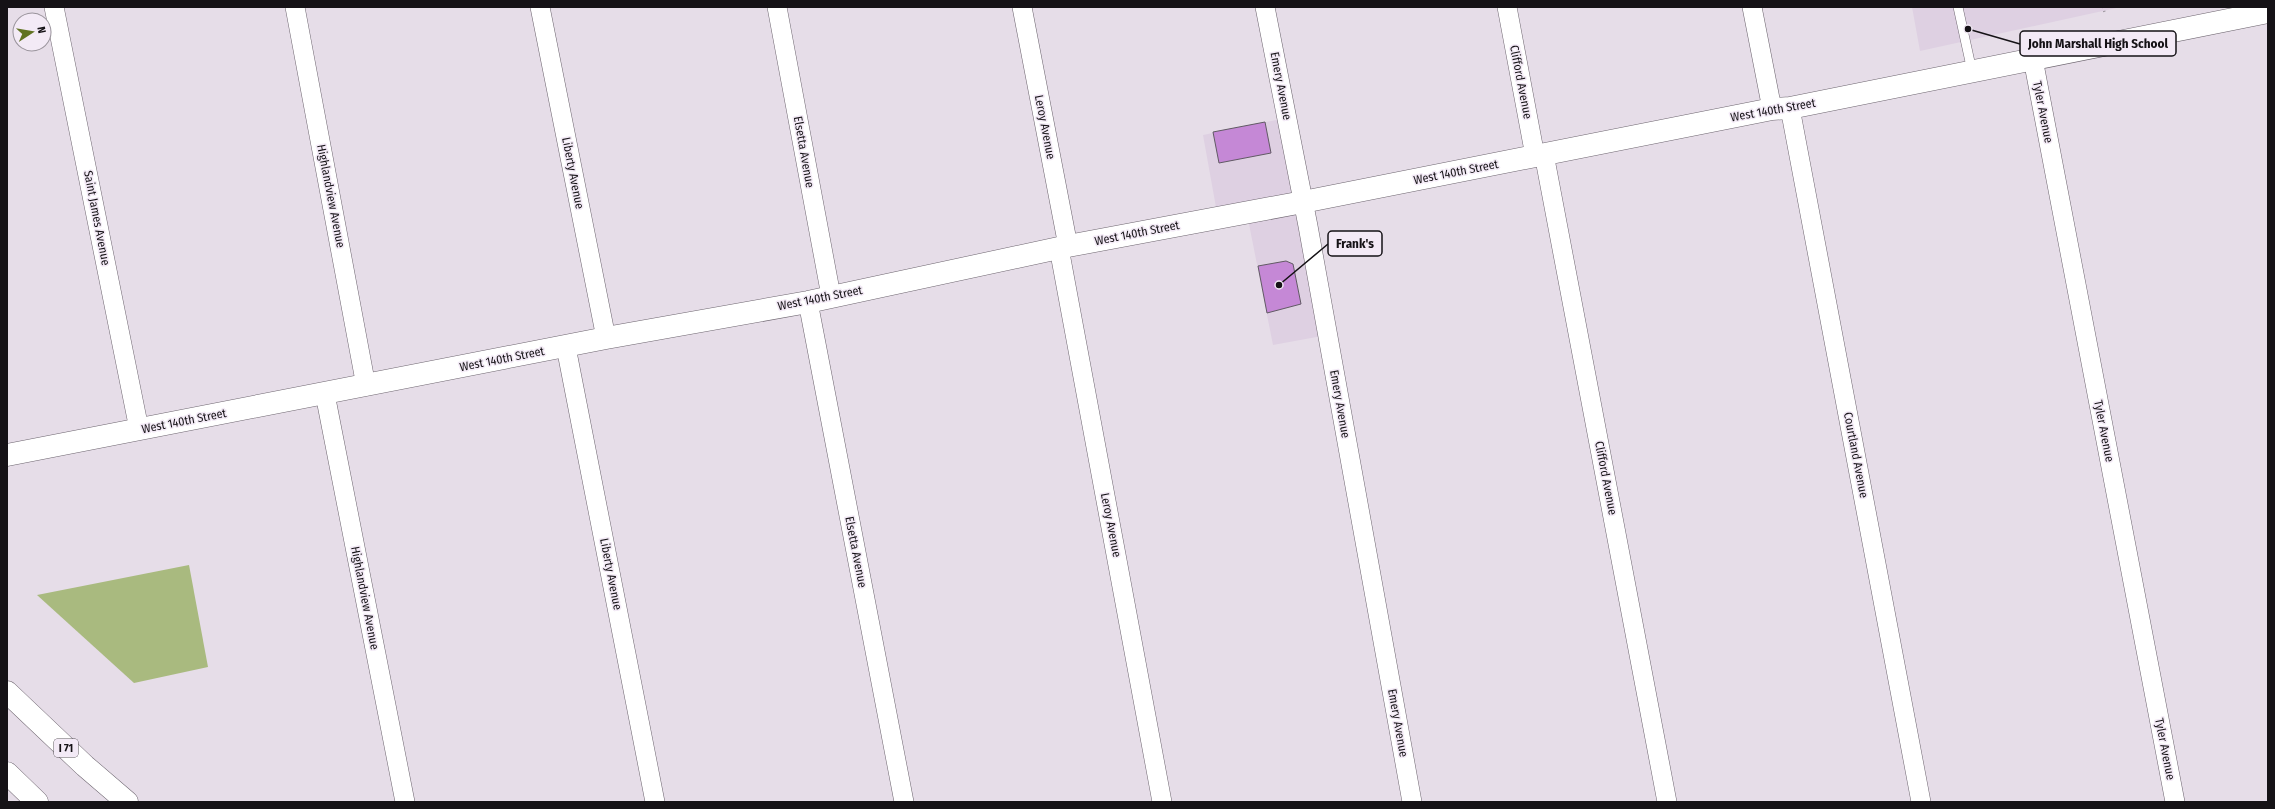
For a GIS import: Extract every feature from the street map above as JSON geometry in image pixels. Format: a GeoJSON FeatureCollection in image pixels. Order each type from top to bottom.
{"type":"FeatureCollection","features":[{"type":"Feature","properties":{"kind":"main road","name":"West 140th Street"},"geometry":{"type":"LineString","coordinates":[[7,455],[606,338],[808,302],[1063,247],[1303,202],[2268,12]]}},
{"type":"Feature","properties":{"kind":"main road","name":"I 71"},"geometry":{"type":"LineString","coordinates":[[7,692],[85,766],[127,802]]}},
{"type":"Feature","properties":{"kind":"main road"},"geometry":{"type":"LineString","coordinates":[[7,773],[37,802]]}},
{"type":"Feature","properties":{"kind":"street","name":"Saint James Avenue"},"geometry":{"type":"LineString","coordinates":[[54,7],[139,429]]}},
{"type":"Feature","properties":{"kind":"street","name":"Highlandview Avenue"},"geometry":{"type":"LineString","coordinates":[[295,7],[366,386]]}},
{"type":"Feature","properties":{"kind":"street","name":"Liberty Avenue"},"geometry":{"type":"LineString","coordinates":[[540,7],[606,338]]}},
{"type":"Feature","properties":{"kind":"street","name":"Elsetta Avenue"},"geometry":{"type":"LineString","coordinates":[[777,7],[831,296]]}},
{"type":"Feature","properties":{"kind":"street","name":"Leroy Avenue"},"geometry":{"type":"LineString","coordinates":[[1022,7],[1063,247],[1162,802]]}},
{"type":"Feature","properties":{"kind":"street","name":"Emery Avenue"},"geometry":{"type":"LineString","coordinates":[[1265,7],[1303,202],[1412,802]]}},
{"type":"Feature","properties":{"kind":"street","name":"Clifford Avenue"},"geometry":{"type":"LineString","coordinates":[[1507,7],[1540,155],[1667,802]]}},
{"type":"Feature","properties":{"kind":"street","name":"Courtland Avenue"},"geometry":{"type":"LineString","coordinates":[[1752,7],[1781,108],[1922,802]]}},
{"type":"Feature","properties":{"kind":"street","name":"Tyler Avenue"},"geometry":{"type":"LineString","coordinates":[[2033,59],[2175,802]]}},
{"type":"Feature","properties":{"kind":"street","name":"Elsetta Avenue"},"geometry":{"type":"LineString","coordinates":[[808,302],[904,802]]}},
{"type":"Feature","properties":{"kind":"street","name":"Liberty Avenue"},"geometry":{"type":"LineString","coordinates":[[566,347],[655,802]]}},
{"type":"Feature","properties":{"kind":"street","name":"Highlandview Avenue"},"geometry":{"type":"LineString","coordinates":[[325,394],[404,802]]}},
{"type":"Feature","properties":{"kind":"lane"},"geometry":{"type":"LineString","coordinates":[[1958,7],[1972,71]]}},
{"type":"Feature","properties":{"kind":"path"},"geometry":{"type":"LineString","coordinates":[[2103,7],[2105,14]]}},
{"type":"Feature","properties":{"kind":"shaded area"},"geometry":{"type":"Polygon","coordinates":[[[1912,7],[2121,7],[1920,51],[1912,7]]]}},
{"type":"Feature","properties":{"kind":"shaded area"},"geometry":{"type":"Polygon","coordinates":[[[1281,119],[1322,336],[1273,345],[1248,219],[1219,224],[1203,135],[1281,119]]]}},
{"type":"Feature","properties":{"kind":"green space"},"geometry":{"type":"Polygon","coordinates":[[[189,565],[208,667],[134,683],[37,595],[189,565]]]}},
{"type":"Feature","properties":{"kind":"building"},"geometry":{"type":"Polygon","coordinates":[[[1265,122],[1271,153],[1219,163],[1213,132],[1265,122]]]}},
{"type":"Feature","properties":{"kind":"building"},"geometry":{"type":"Polygon","coordinates":[[[1286,261],[1293,264],[1301,304],[1267,313],[1258,266],[1286,261]]]}},
{"type":"Feature","properties":{"kind":"place","name":"John Marshall High School"},"geometry":{"type":"Point","coordinates":[1968,29]}},
{"type":"Feature","properties":{"kind":"place","name":"Frank's"},"geometry":{"type":"Point","coordinates":[1279,285]}}]}
